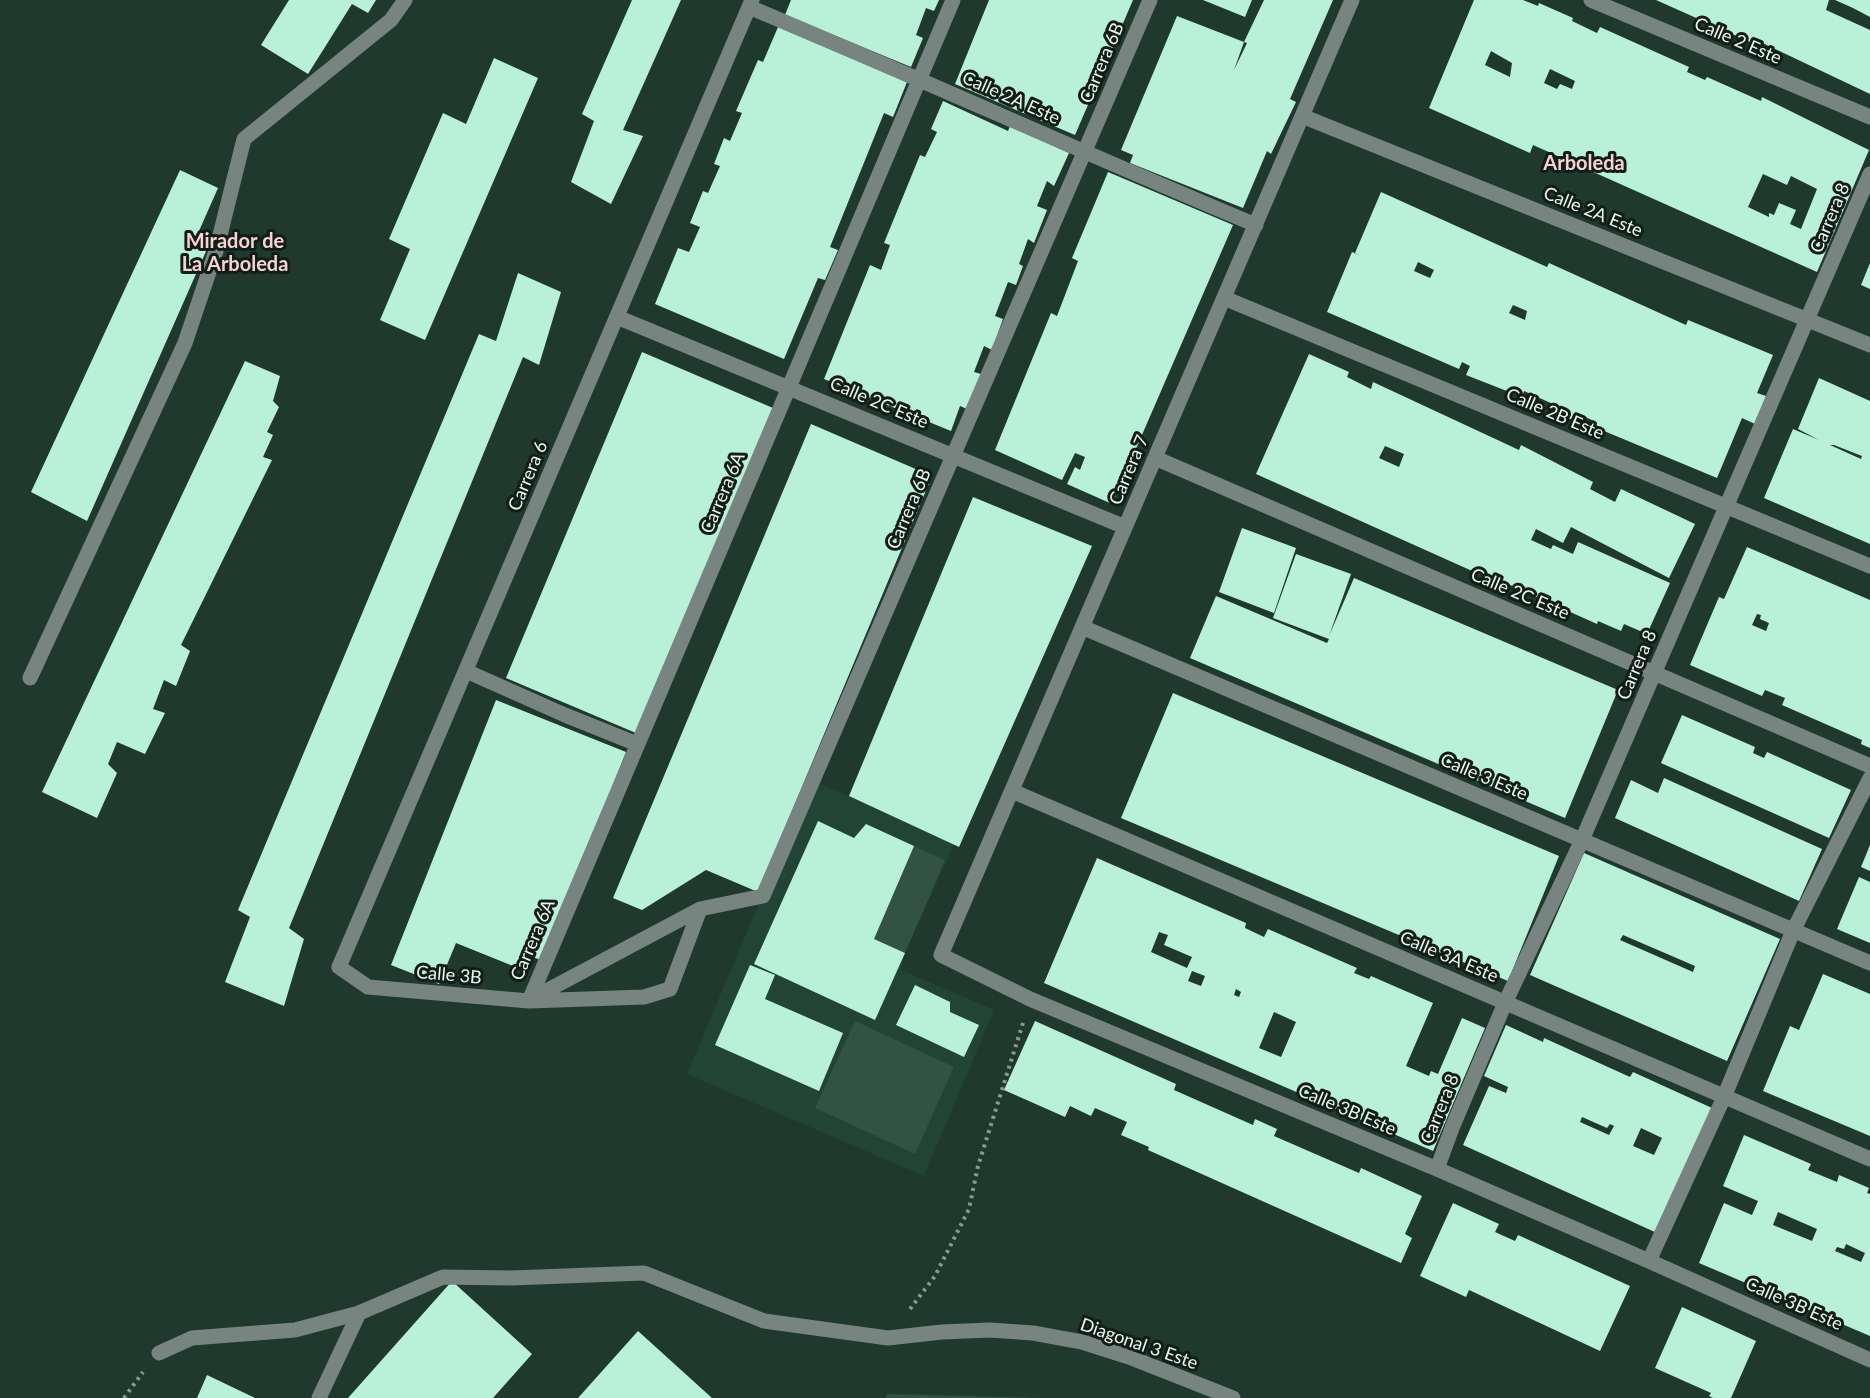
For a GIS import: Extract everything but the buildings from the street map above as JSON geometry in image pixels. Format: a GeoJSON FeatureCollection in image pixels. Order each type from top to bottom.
{"type":"FeatureCollection","features":[{"type":"Feature","properties":{"kind":"street"},"geometry":{"type":"LineString","coordinates":[[30,678],[184,343],[216,251],[244,139],[390,20],[405,0]]}},
{"type":"Feature","properties":{"kind":"street","name":"Carrera 6A"},"geometry":{"type":"LineString","coordinates":[[529,1000],[953,0]]}},
{"type":"Feature","properties":{"kind":"street","name":"Carrera 6B"},"geometry":{"type":"LineString","coordinates":[[700,909],[763,896],[1150,0]]}},
{"type":"Feature","properties":{"kind":"street","name":"Carrera 7"},"geometry":{"type":"LineString","coordinates":[[941,955],[1353,0]]}},
{"type":"Feature","properties":{"kind":"street","name":"Calle 2 Este"},"geometry":{"type":"LineString","coordinates":[[1591,0],[1870,117]]}},
{"type":"Feature","properties":{"kind":"street","name":"Calle 2A Este"},"geometry":{"type":"LineString","coordinates":[[751,3],[1084,153],[1256,225]]}},
{"type":"Feature","properties":{"kind":"street","name":"Carrera 6"},"geometry":{"type":"LineString","coordinates":[[339,968],[751,3]]}},
{"type":"Feature","properties":{"kind":"street","name":"Calle 2A Este"},"geometry":{"type":"LineString","coordinates":[[1302,116],[1870,345]]}},
{"type":"Feature","properties":{"kind":"street","name":"Carrera 8"},"geometry":{"type":"LineString","coordinates":[[1437,1169],[1505,1003],[1582,840],[1870,174]]}},
{"type":"Feature","properties":{"kind":"street","name":"Calle 2B Este"},"geometry":{"type":"LineString","coordinates":[[1224,298],[1870,566]]}},
{"type":"Feature","properties":{"kind":"street","name":"Calle 2C Este"},"geometry":{"type":"LineString","coordinates":[[617,317],[1125,527]]}},
{"type":"Feature","properties":{"kind":"street","name":"Calle 2C Este"},"geometry":{"type":"LineString","coordinates":[[1155,458],[1870,766]]}},
{"type":"Feature","properties":{"kind":"street","name":"Calle 3 Este"},"geometry":{"type":"LineString","coordinates":[[1083,627],[1870,963]]}},
{"type":"Feature","properties":{"kind":"street"},"geometry":{"type":"LineString","coordinates":[[465,672],[637,744]]}},
{"type":"Feature","properties":{"kind":"street"},"geometry":{"type":"LineString","coordinates":[[1649,1260],[1724,1097],[1794,931],[1870,778]]}},
{"type":"Feature","properties":{"kind":"street","name":"Calle 3A Este"},"geometry":{"type":"LineString","coordinates":[[1012,791],[1870,1159]]}},
{"type":"Feature","properties":{"kind":"street"},"geometry":{"type":"LineString","coordinates":[[529,1000],[700,909]]}},
{"type":"Feature","properties":{"kind":"street","name":"Calle 3B"},"geometry":{"type":"LineString","coordinates":[[339,968],[368,987],[529,1000],[644,997],[670,989],[700,909]]}},
{"type":"Feature","properties":{"kind":"street","name":"Calle 3B Este"},"geometry":{"type":"LineString","coordinates":[[941,955],[1030,999],[1649,1260],[1870,1360]]}},
{"type":"Feature","properties":{"kind":"street","name":"Diagonal 3 Este"},"geometry":{"type":"LineString","coordinates":[[159,1353],[192,1338],[295,1330],[359,1313],[443,1276],[511,1278],[644,1272],[764,1321],[888,1338],[990,1330],[1033,1333],[1082,1342],[1233,1398]]}},
{"type":"Feature","properties":{"kind":"street"},"geometry":{"type":"LineString","coordinates":[[319,1398],[359,1313]]}},
{"type":"Feature","properties":{"kind":"path"},"geometry":{"type":"LineString","coordinates":[[888,1338],[935,1276],[969,1209],[978,1166],[1030,999]]}},
{"type":"Feature","properties":{"kind":"path"},"geometry":{"type":"LineString","coordinates":[[124,1398],[159,1353]]}},
{"type":"Feature","properties":{"kind":"shaded area"},"geometry":{"type":"Polygon","coordinates":[[[811,780],[955,842],[905,953],[901,970],[994,1010],[924,1176],[687,1074],[811,780]]]}},
{"type":"Feature","properties":{"kind":"shaded area"},"geometry":{"type":"Polygon","coordinates":[[[914,846],[945,860],[905,953],[874,939],[914,846]]]}},
{"type":"Feature","properties":{"kind":"shaded area"},"geometry":{"type":"Polygon","coordinates":[[[855,1021],[954,1067],[915,1154],[815,1108],[855,1021]]]}},
{"type":"Feature","properties":{"kind":"shaded area"},"geometry":{"type":"Polygon","coordinates":[[[887,1394],[1044,1398],[886,1398],[887,1394]]]}},
{"type":"Feature","properties":{"kind":"district","name":"Arboleda"},"geometry":{"type":"Point","coordinates":[1584,164]}},
{"type":"Feature","properties":{"kind":"district","name":"Mirador de La Arboleda"},"geometry":{"type":"Point","coordinates":[235,254]}}]}
